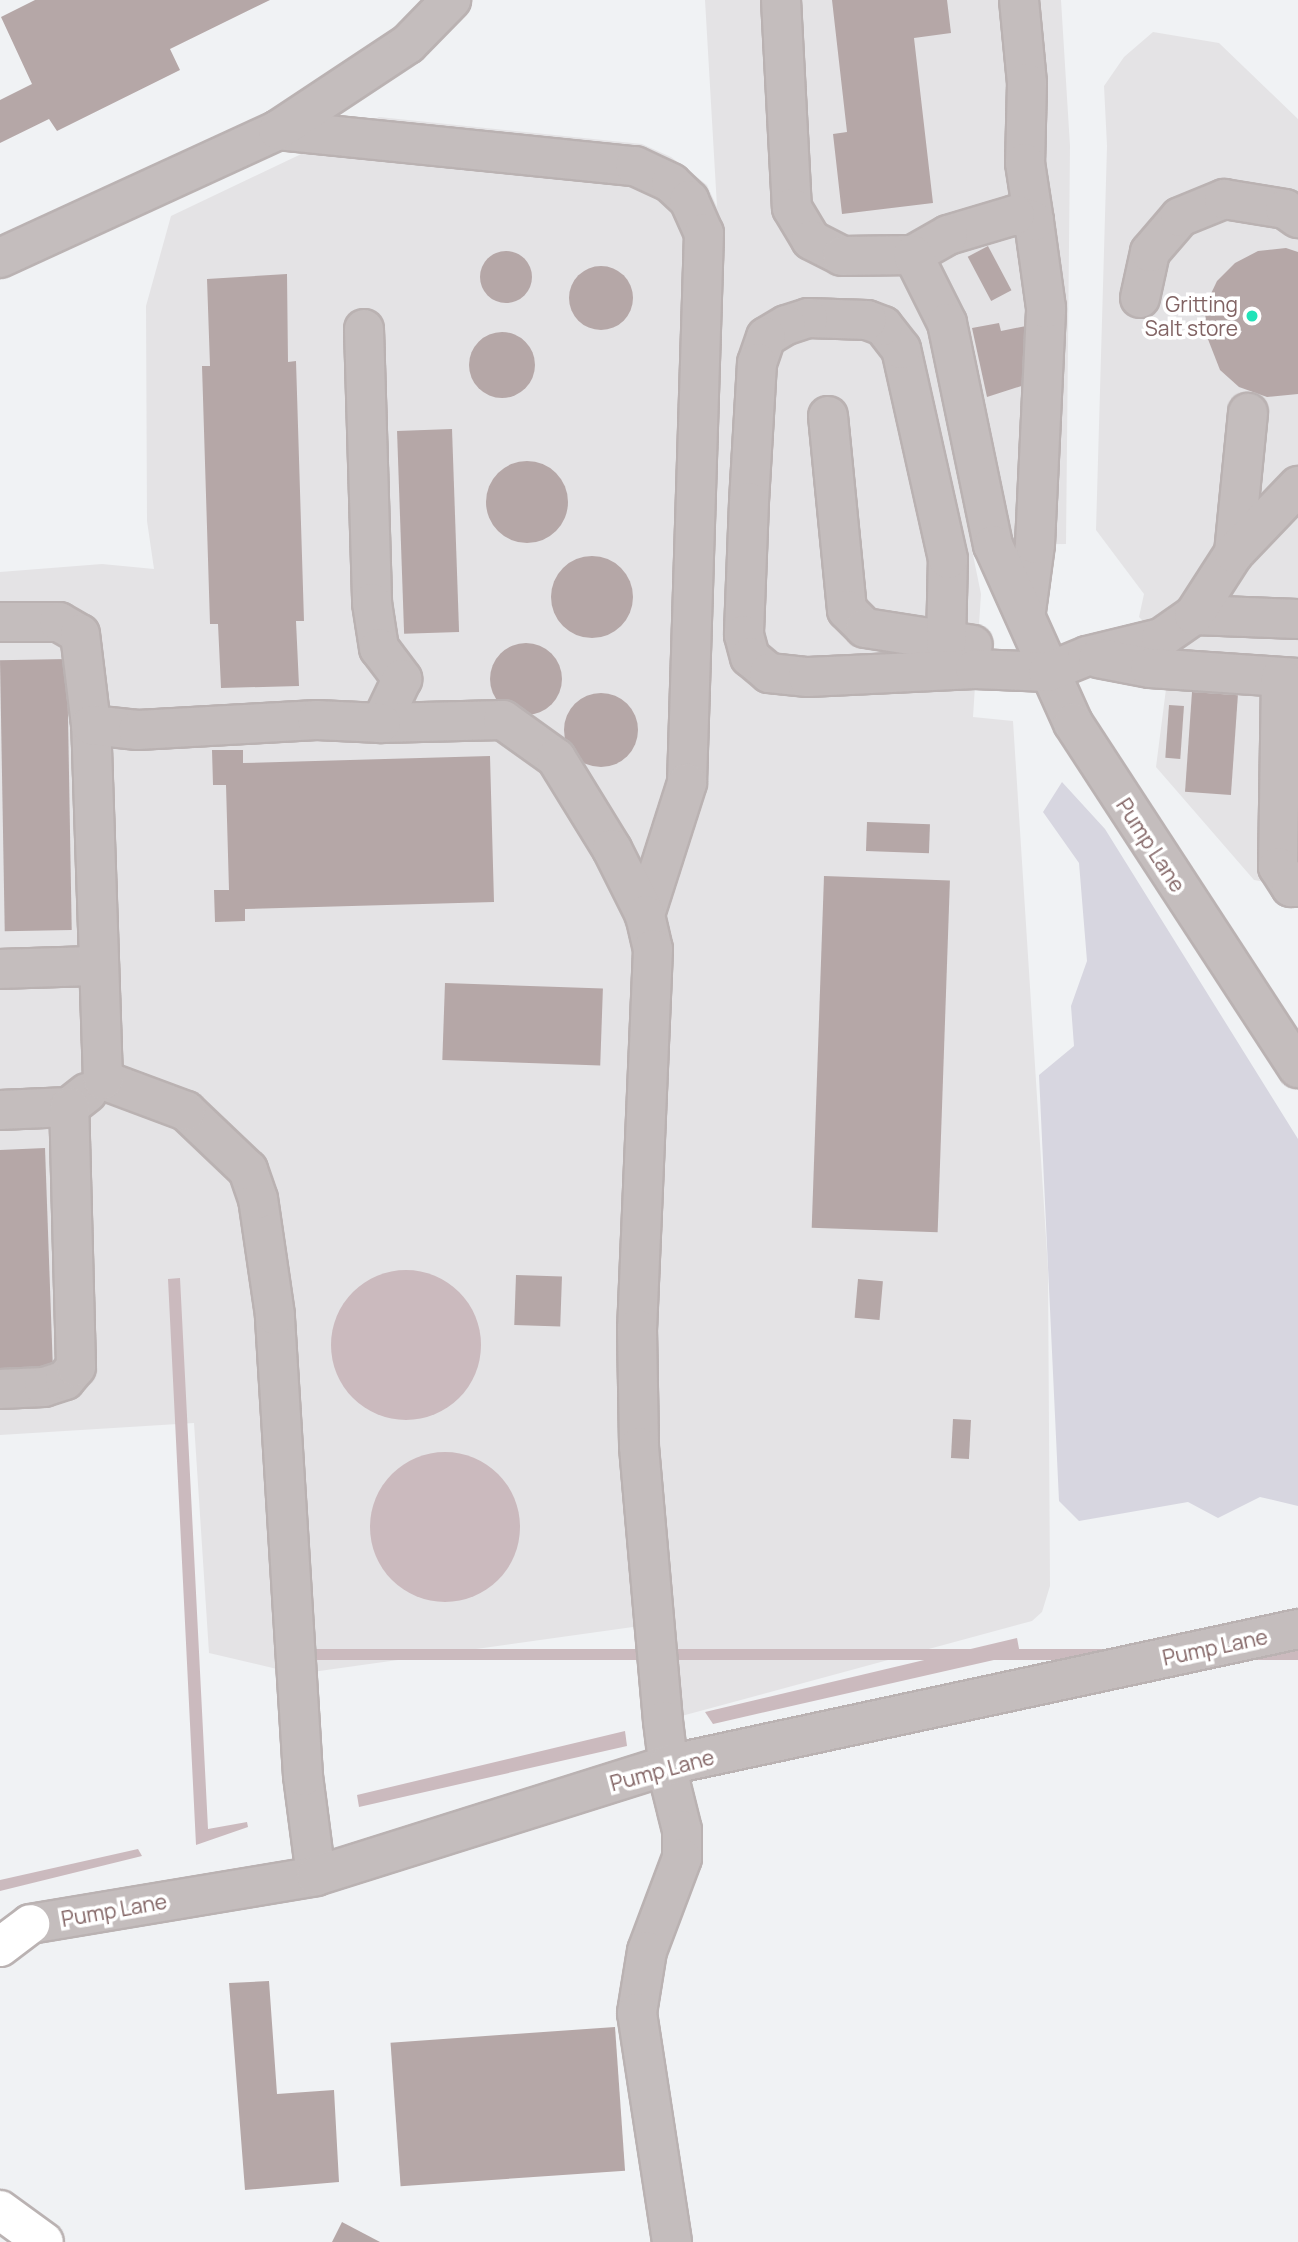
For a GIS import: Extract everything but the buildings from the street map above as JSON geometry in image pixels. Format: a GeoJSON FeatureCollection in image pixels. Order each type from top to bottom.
{"type":"FeatureCollection","features":[{"type":"Feature","properties":{"kind":"main road"},"geometry":{"type":"LineString","coordinates":[[0,2210],[44,2242]]}},
{"type":"Feature","properties":{"kind":"street"},"geometry":{"type":"LineString","coordinates":[[0,258],[278,130],[408,44],[452,0]]}},
{"type":"Feature","properties":{"kind":"street"},"geometry":{"type":"LineString","coordinates":[[781,0],[792,208],[811,240],[842,256],[913,255],[948,235],[1015,215],[1034,221]]}},
{"type":"Feature","properties":{"kind":"street"},"geometry":{"type":"LineString","coordinates":[[1019,0],[1027,83],[1025,163],[1046,308],[1035,544],[1026,611]]}},
{"type":"Feature","properties":{"kind":"street"},"geometry":{"type":"LineString","coordinates":[[278,130],[635,166],[671,183],[689,200],[704,233],[687,783],[645,915]]}},
{"type":"Feature","properties":{"kind":"street"},"geometry":{"type":"LineString","coordinates":[[1140,298],[1150,252],[1180,217],[1224,199],[1285,209],[1298,218]]}},
{"type":"Feature","properties":{"kind":"street","name":"Pump Lane"},"geometry":{"type":"LineString","coordinates":[[913,255],[947,323],[993,545],[1026,611],[1044,663],[1073,723],[1298,1068]]}},
{"type":"Feature","properties":{"kind":"street"},"geometry":{"type":"LineString","coordinates":[[946,644],[948,559],[901,349],[883,326],[867,320],[808,318],[786,325],[766,337],[757,363],[744,635],[750,657],[769,673],[808,677],[1044,663],[1087,656],[1161,638],[1194,615],[1234,553],[1298,485]]}},
{"type":"Feature","properties":{"kind":"street"},"geometry":{"type":"LineString","coordinates":[[364,329],[372,603],[379,648],[402,679],[381,723]]}},
{"type":"Feature","properties":{"kind":"street"},"geometry":{"type":"LineString","coordinates":[[1234,553],[1248,413]]}},
{"type":"Feature","properties":{"kind":"street"},"geometry":{"type":"LineString","coordinates":[[828,416],[846,610],[865,628],[1044,663]]}},
{"type":"Feature","properties":{"kind":"street"},"geometry":{"type":"LineString","coordinates":[[1194,615],[1298,619]]}},
{"type":"Feature","properties":{"kind":"street"},"geometry":{"type":"LineString","coordinates":[[0,622],[59,622],[80,634],[91,725],[97,966],[103,1080]]}},
{"type":"Feature","properties":{"kind":"street"},"geometry":{"type":"LineString","coordinates":[[1087,656],[1150,668],[1290,678],[1278,867],[1291,887],[1298,887]]}},
{"type":"Feature","properties":{"kind":"street"},"geometry":{"type":"LineString","coordinates":[[91,725],[138,730],[317,720],[381,723],[503,720],[556,758],[612,849],[645,915],[653,949],[637,1329],[639,1447],[682,1858],[647,1951],[636,2013],[672,2242]]}},
{"type":"Feature","properties":{"kind":"street"},"geometry":{"type":"LineString","coordinates":[[0,969],[97,966]]}},
{"type":"Feature","properties":{"kind":"street"},"geometry":{"type":"LineString","coordinates":[[0,1110],[69,1107],[103,1080]]}},
{"type":"Feature","properties":{"kind":"street"},"geometry":{"type":"LineString","coordinates":[[103,1080],[186,1111],[248,1170],[258,1199],[275,1315],[303,1776],[316,1876]]}},
{"type":"Feature","properties":{"kind":"street"},"geometry":{"type":"LineString","coordinates":[[0,1389],[44,1387],[65,1380],[76,1367],[69,1107]]}},
{"type":"Feature","properties":{"kind":"street","name":"Pump Lane"},"geometry":{"type":"LineString","coordinates":[[10,1934],[316,1876],[673,1790],[1298,1629]]}},
{"type":"Feature","properties":{"kind":"shaded area"},"geometry":{"type":"Polygon","coordinates":[[[705,0],[1061,0],[1070,146],[1066,544],[993,545],[972,550],[981,594],[973,717],[1013,721],[1048,1269],[1050,1586],[1042,1612],[1032,1621],[663,1721],[640,1626],[298,1674],[209,1653],[194,1423],[0,1435],[0,572],[102,564],[154,569],[147,521],[146,306],[171,216],[379,117],[642,144],[671,157],[707,185],[717,207],[705,0]]]}},
{"type":"Feature","properties":{"kind":"shaded area"},"geometry":{"type":"Polygon","coordinates":[[[1153,32],[1219,43],[1298,119],[1298,892],[1294,887],[1254,880],[1156,767],[1171,650],[1139,617],[1144,594],[1096,530],[1107,146],[1104,86],[1124,57],[1153,32]]]}},
{"type":"Feature","properties":{"kind":"shaded area"},"geometry":{"type":"Polygon","coordinates":[[[1062,782],[1105,829],[1298,1139],[1298,1506],[1260,1497],[1218,1518],[1188,1502],[1079,1521],[1059,1501],[1039,1075],[1074,1046],[1071,1006],[1087,961],[1079,863],[1043,812],[1062,782]]]}},
{"type":"Feature","properties":{"kind":"shaded area"},"geometry":{"type":"Polygon","coordinates":[[[406,1270],[435,1276],[459,1292],[475,1316],[481,1345],[475,1374],[459,1398],[435,1414],[406,1420],[377,1414],[353,1398],[337,1374],[331,1345],[337,1316],[353,1292],[377,1276],[406,1270]]]}},
{"type":"Feature","properties":{"kind":"shaded area"},"geometry":{"type":"Polygon","coordinates":[[[180,1278],[208,1829],[247,1822],[248,1827],[196,1845],[168,1279],[180,1278]]]}},
{"type":"Feature","properties":{"kind":"shaded area"},"geometry":{"type":"Polygon","coordinates":[[[445,1452],[474,1458],[498,1474],[514,1498],[520,1527],[514,1556],[498,1580],[474,1596],[445,1602],[416,1596],[392,1580],[376,1556],[370,1527],[376,1498],[392,1474],[416,1458],[445,1452]]]}},
{"type":"Feature","properties":{"kind":"shaded area"},"geometry":{"type":"Polygon","coordinates":[[[1017,1638],[1020,1654],[713,1724],[705,1712],[1017,1638]]]}},
{"type":"Feature","properties":{"kind":"shaded area"},"geometry":{"type":"Polygon","coordinates":[[[278,1649],[1298,1649],[1298,1660],[278,1660],[278,1649]]]}},
{"type":"Feature","properties":{"kind":"shaded area"},"geometry":{"type":"Polygon","coordinates":[[[625,1731],[627,1746],[359,1807],[357,1795],[625,1731]]]}},
{"type":"Feature","properties":{"kind":"shaded area"},"geometry":{"type":"Polygon","coordinates":[[[138,1849],[142,1856],[0,1891],[0,1880],[138,1849]]]}},
{"type":"Feature","properties":{"kind":"place","name":"Gritting Salt store"},"geometry":{"type":"Point","coordinates":[1252,316]}}]}
